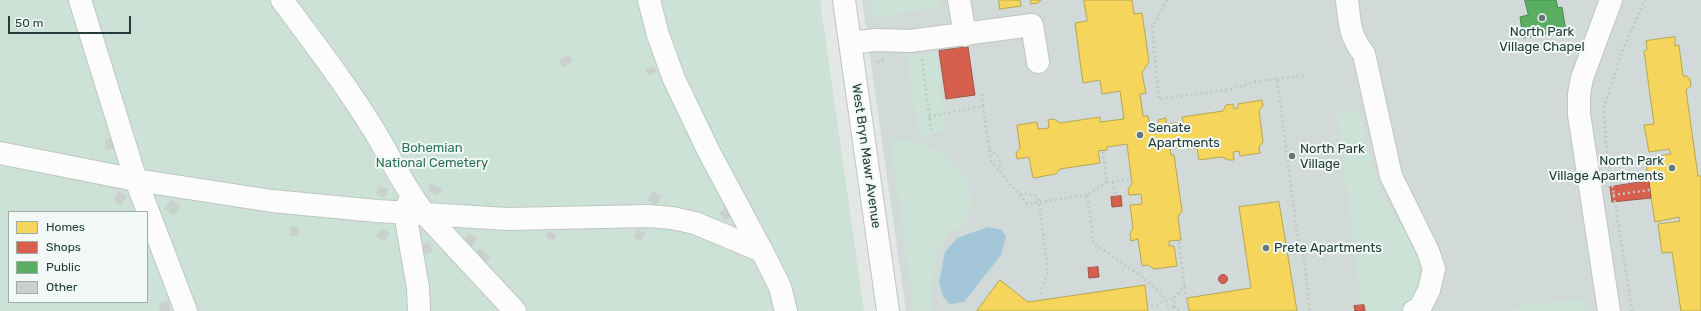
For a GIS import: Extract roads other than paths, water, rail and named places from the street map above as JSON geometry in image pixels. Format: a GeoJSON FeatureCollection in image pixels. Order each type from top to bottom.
{"type":"FeatureCollection","features":[{"type":"Feature","properties":{"kind":"street"},"geometry":{"type":"LineString","coordinates":[[80,0],[136,180],[148,211]]}},
{"type":"Feature","properties":{"kind":"street"},"geometry":{"type":"LineString","coordinates":[[282,0],[341,79],[375,132],[413,208],[515,311]]}},
{"type":"Feature","properties":{"kind":"street","name":"West Bryn Mawr Avenue"},"geometry":{"type":"LineString","coordinates":[[844,0],[888,311]]}},
{"type":"Feature","properties":{"kind":"street"},"geometry":{"type":"LineString","coordinates":[[959,0],[965,35]]}},
{"type":"Feature","properties":{"kind":"street"},"geometry":{"type":"LineString","coordinates":[[1346,0],[1351,33],[1364,54],[1391,176],[1428,251],[1434,269],[1429,290],[1420,308],[1414,311]]}},
{"type":"Feature","properties":{"kind":"street"},"geometry":{"type":"LineString","coordinates":[[1609,311],[1579,114],[1579,94],[1582,78],[1611,0]]}},
{"type":"Feature","properties":{"kind":"street"},"geometry":{"type":"LineString","coordinates":[[646,3],[674,79],[709,152],[780,287],[786,311]]}},
{"type":"Feature","properties":{"kind":"street"},"geometry":{"type":"LineString","coordinates":[[850,43],[876,40],[919,40],[1032,25],[1038,62]]}},
{"type":"Feature","properties":{"kind":"street"},"geometry":{"type":"LineString","coordinates":[[0,153],[136,180],[272,201],[413,208],[507,219],[648,216],[672,218],[695,223],[762,251]]}},
{"type":"Feature","properties":{"kind":"street"},"geometry":{"type":"LineString","coordinates":[[413,208],[419,311]]}},
{"type":"Feature","properties":{"kind":"street"},"geometry":{"type":"LineString","coordinates":[[148,211],[186,311]]}},
{"type":"Feature","properties":{"kind":"water"},"geometry":{"type":"Polygon","coordinates":[[[988,227],[1002,230],[1006,237],[1001,255],[964,302],[950,304],[943,297],[939,282],[945,252],[957,238],[988,227]]]}},
{"type":"Feature","properties":{"kind":"place","name":"North Park Village Chapel"},"geometry":{"type":"Point","coordinates":[1542,18]}},
{"type":"Feature","properties":{"kind":"place","name":"Senate Apartments"},"geometry":{"type":"Point","coordinates":[1140,135]}},
{"type":"Feature","properties":{"kind":"place","name":"North Park Village"},"geometry":{"type":"Point","coordinates":[1292,156]}},
{"type":"Feature","properties":{"kind":"place","name":"North Park Village Apartments"},"geometry":{"type":"Point","coordinates":[1672,168]}},
{"type":"Feature","properties":{"kind":"place","name":"Prete Apartments"},"geometry":{"type":"Point","coordinates":[1266,248]}},
{"type":"Feature","properties":{"kind":"park label","name":"Bohemian National Cemetery"},"geometry":{"type":"Point","coordinates":[432,156]}}]}
